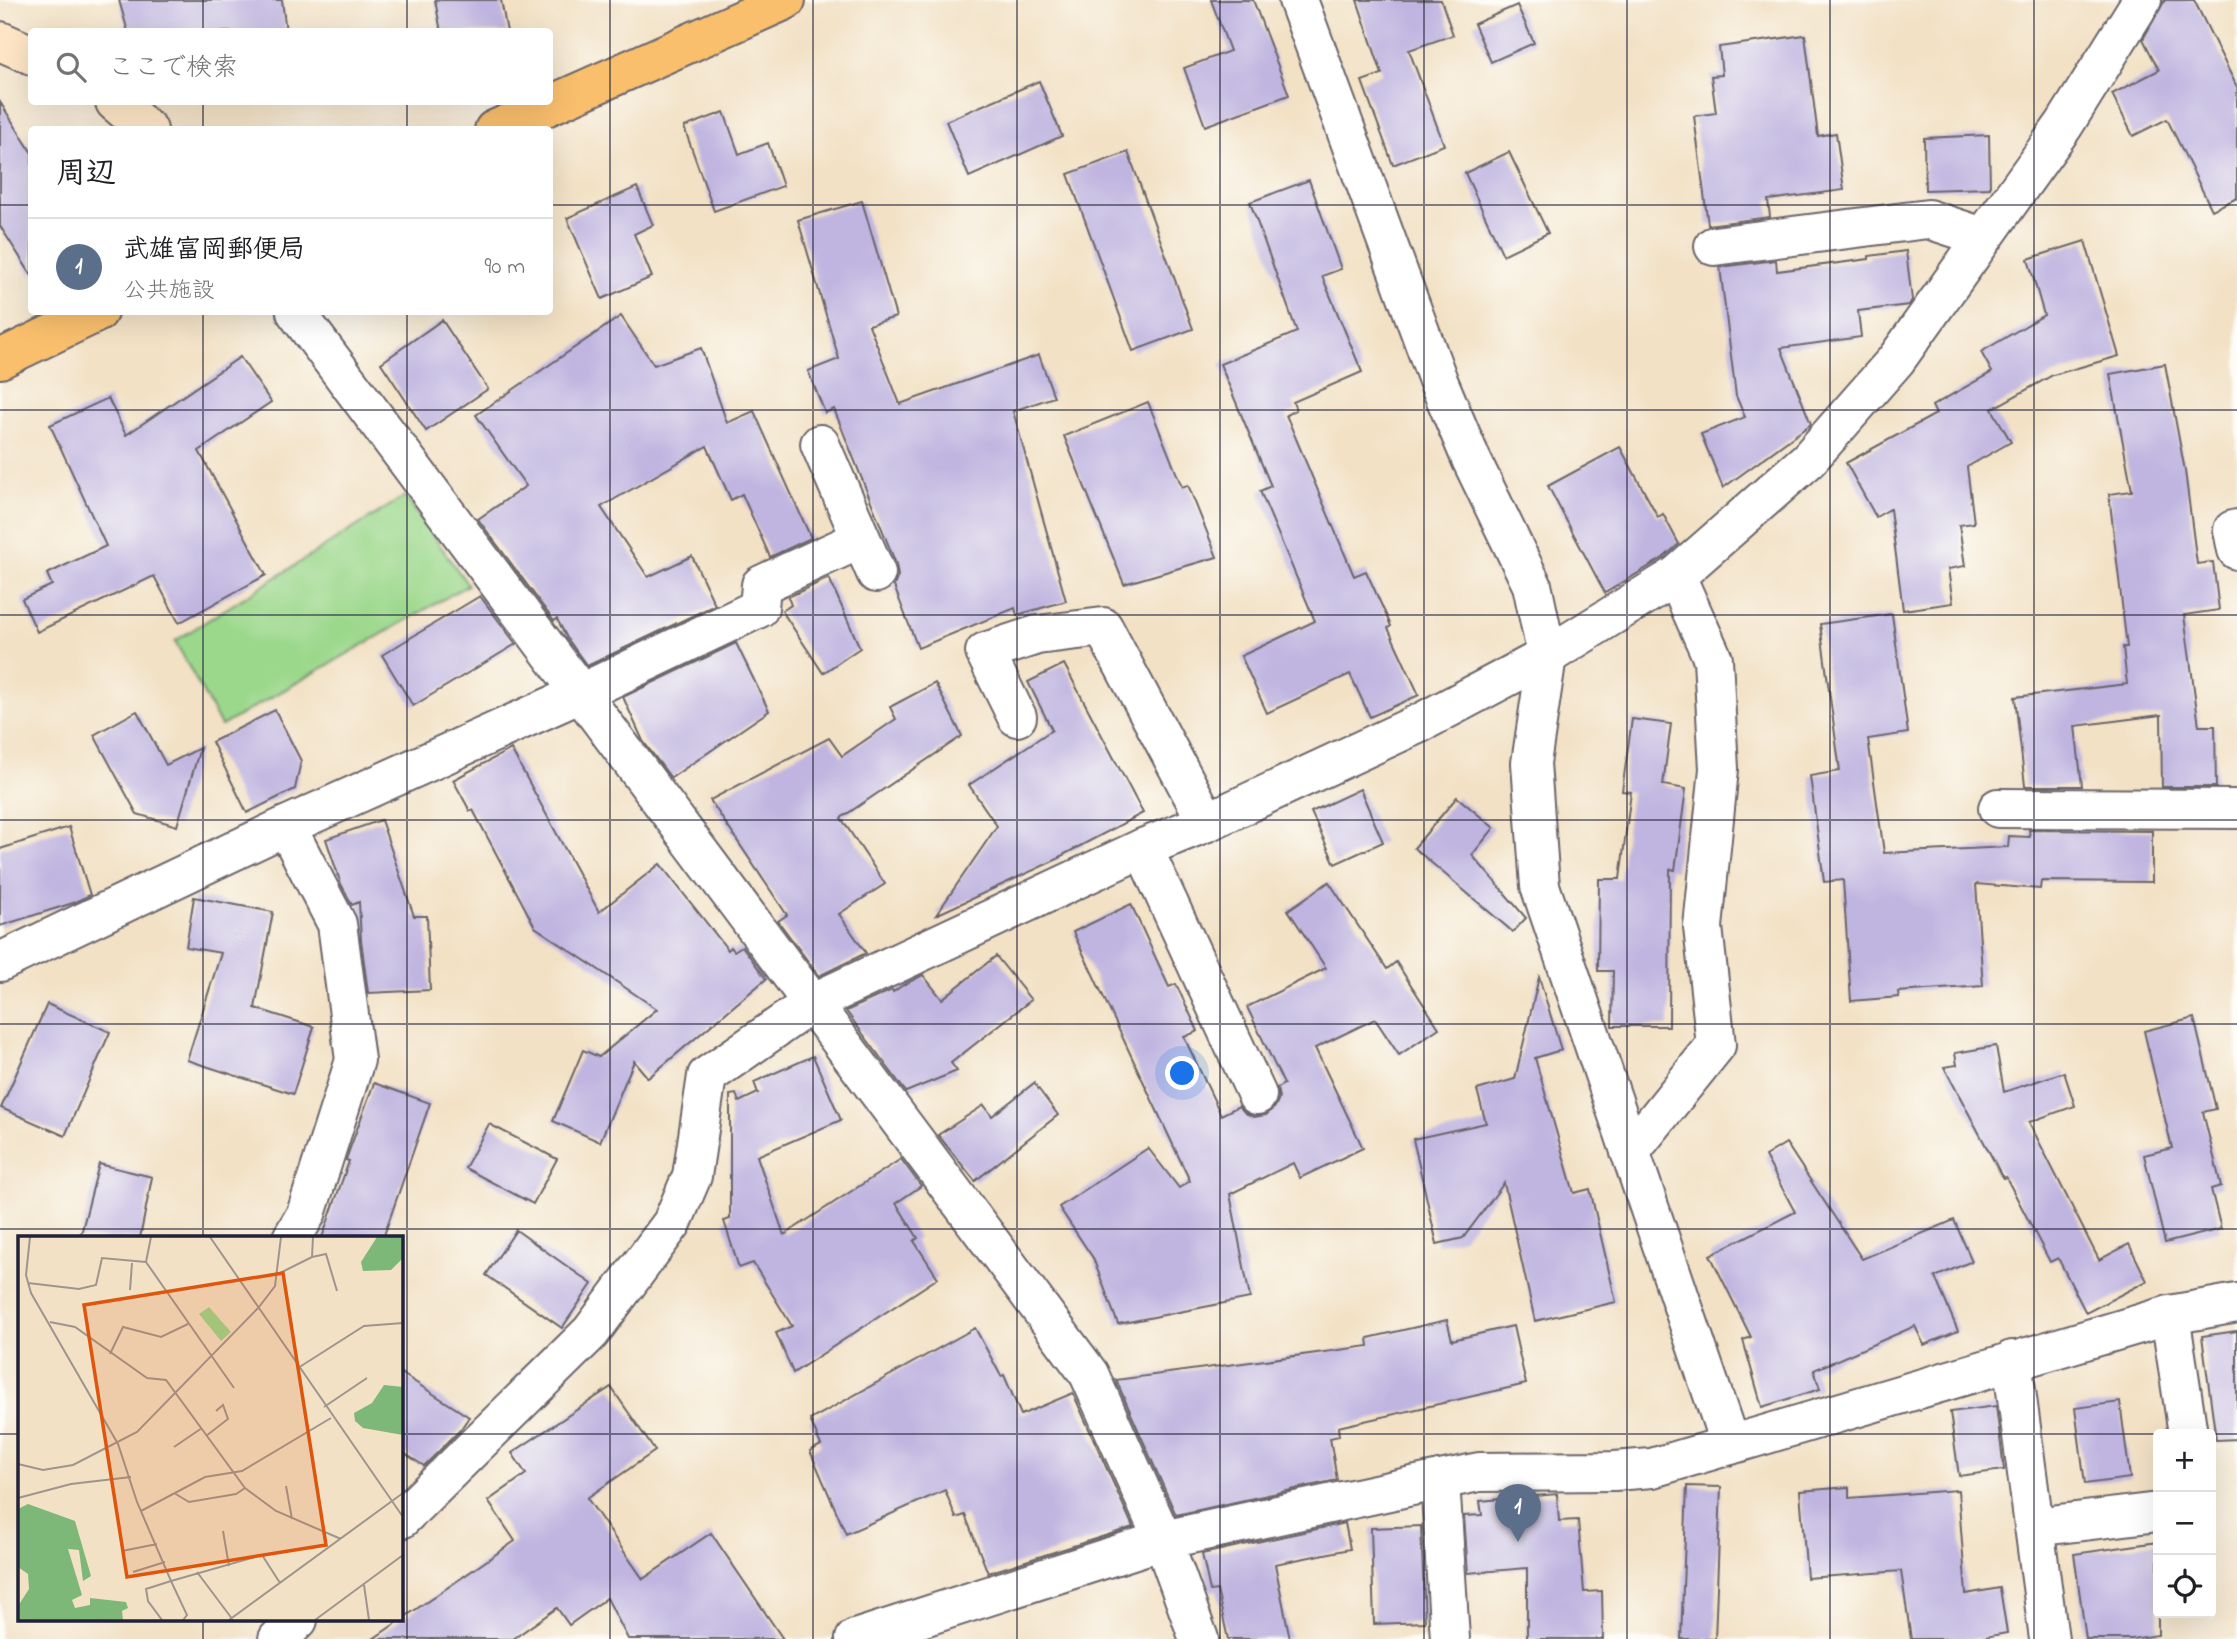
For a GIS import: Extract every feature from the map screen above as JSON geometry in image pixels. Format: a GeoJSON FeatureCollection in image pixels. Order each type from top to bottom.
{"type":"FeatureCollection","features":[{"type":"Feature","properties":{"kind":"main road"},"geometry":{"type":"LineString","coordinates":[[553,104],[785,0]]}},
{"type":"Feature","properties":{"kind":"main road"},"geometry":{"type":"LineString","coordinates":[[119,105],[143,126]]}},
{"type":"Feature","properties":{"kind":"main road"},"geometry":{"type":"LineString","coordinates":[[503,126],[550,105]]}},
{"type":"Feature","properties":{"kind":"main road"},"geometry":{"type":"LineString","coordinates":[[0,359],[92,315]]}},
{"type":"Feature","properties":{"kind":"street"},"geometry":{"type":"LineString","coordinates":[[1298,0],[1439,383],[1471,458],[1532,585],[1547,656],[1531,763],[1540,886],[1730,1445]]}},
{"type":"Feature","properties":{"kind":"street"},"geometry":{"type":"LineString","coordinates":[[410,1495],[591,1332],[672,1223],[692,1176],[708,1076],[812,1003],[1143,848],[1206,822],[1422,722],[1547,656],[1676,576],[1808,460],[1896,360],[2064,125],[2142,0]]}},
{"type":"Feature","properties":{"kind":"street"},"geometry":{"type":"LineString","coordinates":[[1714,246],[1928,219],[1983,237]]}},
{"type":"Feature","properties":{"kind":"street"},"geometry":{"type":"LineString","coordinates":[[298,315],[1089,1374],[1163,1540],[1199,1639]]}},
{"type":"Feature","properties":{"kind":"street"},"geometry":{"type":"LineString","coordinates":[[820,444],[876,573]]}},
{"type":"Feature","properties":{"kind":"street"},"geometry":{"type":"LineString","coordinates":[[2237,529],[2233,530],[2237,550]]}},
{"type":"Feature","properties":{"kind":"street"},"geometry":{"type":"LineString","coordinates":[[0,962],[286,825],[581,693],[759,608],[761,585],[861,538]]}},
{"type":"Feature","properties":{"kind":"street"},"geometry":{"type":"LineString","coordinates":[[1630,1152],[1716,1045],[1703,927],[1719,769],[1713,659],[1676,576]]}},
{"type":"Feature","properties":{"kind":"street"},"geometry":{"type":"LineString","coordinates":[[1017,717],[985,652],[1037,635],[1103,626],[1206,822]]}},
{"type":"Feature","properties":{"kind":"street"},"geometry":{"type":"LineString","coordinates":[[1997,808],[2237,809]]}},
{"type":"Feature","properties":{"kind":"street"},"geometry":{"type":"LineString","coordinates":[[286,825],[337,924],[355,1060],[306,1214],[293,1236]]}},
{"type":"Feature","properties":{"kind":"street"},"geometry":{"type":"LineString","coordinates":[[1143,848],[1257,1095]]}},
{"type":"Feature","properties":{"kind":"street"},"geometry":{"type":"LineString","coordinates":[[855,1639],[1163,1540],[1479,1472],[1614,1471],[1652,1468],[2170,1315],[2237,1303]]}},
{"type":"Feature","properties":{"kind":"street"},"geometry":{"type":"LineString","coordinates":[[2170,1315],[2187,1429]]}},
{"type":"Feature","properties":{"kind":"street"},"geometry":{"type":"LineString","coordinates":[[2012,1360],[2049,1639]]}},
{"type":"Feature","properties":{"kind":"street"},"geometry":{"type":"LineString","coordinates":[[1440,1480],[1450,1639]]}},
{"type":"Feature","properties":{"kind":"street"},"geometry":{"type":"LineString","coordinates":[[2034,1527],[2153,1513]]}},
{"type":"Feature","properties":{"kind":"street"},"geometry":{"type":"LineString","coordinates":[[278,1639],[296,1622]]}},
{"type":"Feature","properties":{"kind":"green space"},"geometry":{"type":"Polygon","coordinates":[[[405,496],[468,585],[221,726],[175,641],[405,496]]]}},
{"type":"Feature","properties":{"kind":"building"},"geometry":{"type":"Polygon","coordinates":[[[119,0],[282,0],[286,28],[127,28],[119,0]]]}},
{"type":"Feature","properties":{"kind":"building"},"geometry":{"type":"Polygon","coordinates":[[[435,0],[501,0],[506,28],[440,28],[435,0]]]}},
{"type":"Feature","properties":{"kind":"building"},"geometry":{"type":"Polygon","coordinates":[[[1211,0],[1253,0],[1289,95],[1205,126],[1184,68],[1230,51],[1211,0]]]}},
{"type":"Feature","properties":{"kind":"building"},"geometry":{"type":"Polygon","coordinates":[[[1357,0],[1441,0],[1453,35],[1409,50],[1444,145],[1393,165],[1362,81],[1382,74],[1357,0]]]}},
{"type":"Feature","properties":{"kind":"building"},"geometry":{"type":"Polygon","coordinates":[[[2165,0],[2194,0],[2237,87],[2237,198],[2212,210],[2167,119],[2133,136],[2112,94],[2159,70],[2143,39],[2165,0]]]}},
{"type":"Feature","properties":{"kind":"building"},"geometry":{"type":"Polygon","coordinates":[[[1517,5],[1534,43],[1491,62],[1474,24],[1517,5]]]}},
{"type":"Feature","properties":{"kind":"building"},"geometry":{"type":"Polygon","coordinates":[[[1805,35],[1818,136],[1836,133],[1844,190],[1768,200],[1770,217],[1708,225],[1694,116],[1716,113],[1711,76],[1722,75],[1719,47],[1805,35]]]}},
{"type":"Feature","properties":{"kind":"building"},"geometry":{"type":"Polygon","coordinates":[[[1039,81],[1062,136],[969,177],[946,121],[1039,81]]]}},
{"type":"Feature","properties":{"kind":"building"},"geometry":{"type":"Polygon","coordinates":[[[0,102],[28,147],[28,270],[0,226],[0,102]]]}},
{"type":"Feature","properties":{"kind":"building"},"geometry":{"type":"Polygon","coordinates":[[[724,112],[739,154],[768,143],[783,186],[714,211],[684,127],[724,112]]]}},
{"type":"Feature","properties":{"kind":"building"},"geometry":{"type":"Polygon","coordinates":[[[1989,135],[1990,188],[1925,190],[1924,138],[1989,135]]]}},
{"type":"Feature","properties":{"kind":"building"},"geometry":{"type":"Polygon","coordinates":[[[1128,152],[1193,329],[1133,351],[1068,174],[1128,152]]]}},
{"type":"Feature","properties":{"kind":"building"},"geometry":{"type":"Polygon","coordinates":[[[1509,152],[1548,233],[1503,255],[1465,173],[1509,152]]]}},
{"type":"Feature","properties":{"kind":"building"},"geometry":{"type":"Polygon","coordinates":[[[1309,180],[1341,269],[1322,276],[1362,372],[1293,402],[1296,410],[1286,415],[1354,576],[1366,571],[1391,626],[1388,628],[1419,695],[1370,717],[1350,674],[1267,713],[1241,656],[1315,621],[1260,491],[1271,486],[1220,364],[1297,332],[1250,202],[1309,180]]]}},
{"type":"Feature","properties":{"kind":"building"},"geometry":{"type":"Polygon","coordinates":[[[637,187],[653,225],[634,234],[652,277],[602,299],[567,218],[637,187]]]}},
{"type":"Feature","properties":{"kind":"building"},"geometry":{"type":"Polygon","coordinates":[[[862,201],[896,317],[869,325],[900,404],[1039,355],[1054,397],[1013,411],[1066,601],[1017,615],[1015,608],[918,648],[894,586],[898,576],[896,564],[834,409],[825,413],[808,371],[839,359],[798,220],[862,201]]]}},
{"type":"Feature","properties":{"kind":"building"},"geometry":{"type":"Polygon","coordinates":[[[2085,241],[2119,356],[2053,375],[1992,409],[2011,442],[1967,467],[1974,523],[1959,525],[1965,566],[1948,569],[1953,603],[1903,610],[1890,509],[1876,517],[1846,463],[1936,414],[1932,406],[1992,372],[1981,352],[2044,315],[2028,259],[2085,241]]]}},
{"type":"Feature","properties":{"kind":"building"},"geometry":{"type":"Polygon","coordinates":[[[1906,251],[1912,300],[1909,305],[1858,311],[1861,337],[1781,348],[1811,424],[1723,488],[1701,434],[1745,417],[1736,396],[1720,267],[1776,260],[1777,271],[1869,259],[1869,256],[1906,251]]]}},
{"type":"Feature","properties":{"kind":"building"},"geometry":{"type":"Polygon","coordinates":[[[621,316],[654,365],[701,348],[727,423],[754,411],[811,538],[770,557],[742,494],[731,500],[707,446],[601,507],[648,577],[692,556],[715,605],[587,666],[557,619],[554,621],[478,519],[526,486],[476,415],[621,316]]]}},
{"type":"Feature","properties":{"kind":"building"},"geometry":{"type":"Polygon","coordinates":[[[442,320],[488,389],[426,431],[381,363],[442,320]]]}},
{"type":"Feature","properties":{"kind":"building"},"geometry":{"type":"Polygon","coordinates":[[[240,357],[271,402],[199,451],[266,575],[179,623],[154,576],[37,632],[22,599],[52,585],[47,574],[106,546],[50,425],[108,398],[126,435],[240,357]]]}},
{"type":"Feature","properties":{"kind":"building"},"geometry":{"type":"Polygon","coordinates":[[[2165,364],[2185,471],[2197,564],[2213,562],[2219,610],[2184,615],[2199,726],[2215,726],[2216,787],[2162,787],[2161,715],[2075,726],[2082,786],[2025,786],[2015,697],[2127,684],[2123,647],[2127,647],[2109,494],[2132,491],[2110,374],[2165,364]]]}},
{"type":"Feature","properties":{"kind":"building"},"geometry":{"type":"Polygon","coordinates":[[[1148,402],[1182,487],[1188,485],[1217,557],[1124,584],[1064,436],[1148,402]]]}},
{"type":"Feature","properties":{"kind":"building"},"geometry":{"type":"Polygon","coordinates":[[[1620,447],[1658,517],[1663,514],[1679,544],[1663,558],[1605,593],[1548,486],[1620,447]]]}},
{"type":"Feature","properties":{"kind":"building"},"geometry":{"type":"Polygon","coordinates":[[[829,578],[860,648],[823,673],[782,611],[791,605],[788,597],[829,578]]]}},
{"type":"Feature","properties":{"kind":"building"},"geometry":{"type":"Polygon","coordinates":[[[480,596],[516,644],[413,706],[382,655],[480,596]]]}},
{"type":"Feature","properties":{"kind":"building"},"geometry":{"type":"Polygon","coordinates":[[[1892,614],[1908,733],[1868,739],[1884,853],[2008,847],[2009,836],[2030,837],[2029,830],[2152,831],[2152,882],[2041,881],[2040,889],[1976,884],[1983,986],[1898,992],[1899,997],[1851,1001],[1843,880],[1824,882],[1810,776],[1840,771],[1820,624],[1892,614]]]}},
{"type":"Feature","properties":{"kind":"building"},"geometry":{"type":"Polygon","coordinates":[[[736,643],[769,711],[671,778],[643,741],[623,697],[736,643]]]}},
{"type":"Feature","properties":{"kind":"building"},"geometry":{"type":"Polygon","coordinates":[[[1064,664],[1143,813],[1060,858],[936,915],[997,826],[969,785],[1052,730],[1028,682],[1064,664]]]}},
{"type":"Feature","properties":{"kind":"building"},"geometry":{"type":"Polygon","coordinates":[[[935,683],[962,736],[841,818],[885,884],[839,914],[866,953],[819,976],[778,921],[787,915],[710,800],[829,738],[842,756],[896,719],[890,707],[935,683]]]}},
{"type":"Feature","properties":{"kind":"building"},"geometry":{"type":"Polygon","coordinates":[[[275,710],[301,761],[295,789],[247,813],[212,742],[275,710]]]}},
{"type":"Feature","properties":{"kind":"building"},"geometry":{"type":"Polygon","coordinates":[[[137,711],[166,765],[200,748],[177,826],[137,814],[94,735],[137,711]]]}},
{"type":"Feature","properties":{"kind":"building"},"geometry":{"type":"Polygon","coordinates":[[[1632,719],[1671,724],[1663,785],[1686,789],[1675,870],[1670,869],[1669,1026],[1612,1026],[1613,971],[1598,971],[1599,879],[1620,879],[1631,792],[1622,791],[1632,719]]]}},
{"type":"Feature","properties":{"kind":"building"},"geometry":{"type":"Polygon","coordinates":[[[511,749],[599,912],[660,864],[728,950],[731,947],[734,951],[742,946],[766,979],[648,1078],[634,1061],[600,1142],[553,1121],[583,1050],[599,1057],[657,1009],[535,927],[473,810],[470,811],[453,780],[511,749]]]}},
{"type":"Feature","properties":{"kind":"building"},"geometry":{"type":"Polygon","coordinates":[[[1360,789],[1383,842],[1335,864],[1311,812],[1360,789]]]}},
{"type":"Feature","properties":{"kind":"building"},"geometry":{"type":"Polygon","coordinates":[[[1457,797],[1494,828],[1472,855],[1526,918],[1513,932],[1414,848],[1457,797]]]}},
{"type":"Feature","properties":{"kind":"building"},"geometry":{"type":"Polygon","coordinates":[[[381,820],[414,916],[427,916],[430,990],[368,993],[359,902],[352,905],[341,884],[326,839],[381,820]]]}},
{"type":"Feature","properties":{"kind":"building"},"geometry":{"type":"Polygon","coordinates":[[[69,827],[90,895],[0,926],[0,849],[69,827]]]}},
{"type":"Feature","properties":{"kind":"building"},"geometry":{"type":"Polygon","coordinates":[[[1329,882],[1387,969],[1396,962],[1439,1028],[1399,1055],[1375,1019],[1315,1048],[1363,1148],[1300,1178],[1293,1163],[1230,1194],[1250,1298],[1118,1324],[1093,1258],[1059,1207],[1148,1148],[1179,1188],[1190,1181],[1073,932],[1131,904],[1169,987],[1176,984],[1198,1031],[1184,1037],[1221,1115],[1239,1106],[1254,1117],[1266,1115],[1275,1107],[1279,1098],[1277,1088],[1284,1084],[1247,1007],[1326,968],[1288,910],[1329,882]]]}},
{"type":"Feature","properties":{"kind":"building"},"geometry":{"type":"Polygon","coordinates":[[[194,897],[273,912],[255,1008],[314,1027],[293,1094],[187,1060],[221,953],[186,947],[194,897]]]}},
{"type":"Feature","properties":{"kind":"building"},"geometry":{"type":"Polygon","coordinates":[[[996,956],[1031,1000],[951,1063],[957,1071],[906,1092],[846,1011],[892,990],[893,992],[923,975],[942,999],[996,956]]]}},
{"type":"Feature","properties":{"kind":"building"},"geometry":{"type":"Polygon","coordinates":[[[1539,977],[1561,1050],[1535,1058],[1574,1193],[1590,1189],[1616,1302],[1535,1321],[1504,1183],[1463,1238],[1437,1244],[1413,1139],[1486,1123],[1477,1090],[1515,1079],[1539,977]]]}},
{"type":"Feature","properties":{"kind":"building"},"geometry":{"type":"Polygon","coordinates":[[[47,1004],[110,1032],[65,1136],[1,1108],[47,1004]]]}},
{"type":"Feature","properties":{"kind":"building"},"geometry":{"type":"Polygon","coordinates":[[[2194,1018],[2216,1109],[2203,1112],[2221,1186],[2211,1189],[2221,1229],[2165,1243],[2144,1155],[2172,1148],[2144,1031],[2194,1018]]]}},
{"type":"Feature","properties":{"kind":"building"},"geometry":{"type":"Polygon","coordinates":[[[1996,1046],[2004,1092],[2064,1072],[2075,1106],[2029,1122],[2099,1260],[2129,1244],[2147,1281],[2086,1313],[2058,1258],[2050,1262],[1944,1067],[1957,1065],[1955,1053],[1996,1046]]]}},
{"type":"Feature","properties":{"kind":"building"},"geometry":{"type":"Polygon","coordinates":[[[813,1056],[841,1120],[757,1156],[784,1235],[901,1159],[921,1186],[896,1203],[918,1238],[914,1241],[938,1278],[793,1373],[776,1333],[792,1326],[753,1263],[739,1268],[724,1221],[730,1219],[730,1095],[736,1094],[739,1102],[758,1093],[754,1082],[813,1056]]]}},
{"type":"Feature","properties":{"kind":"building"},"geometry":{"type":"Polygon","coordinates":[[[374,1083],[430,1103],[384,1236],[323,1236],[349,1161],[346,1160],[374,1083]]]}},
{"type":"Feature","properties":{"kind":"building"},"geometry":{"type":"Polygon","coordinates":[[[1034,1083],[1058,1115],[975,1181],[938,1135],[984,1105],[992,1116],[1034,1083]]]}},
{"type":"Feature","properties":{"kind":"building"},"geometry":{"type":"Polygon","coordinates":[[[489,1124],[557,1159],[533,1204],[465,1168],[489,1124]]]}},
{"type":"Feature","properties":{"kind":"building"},"geometry":{"type":"Polygon","coordinates":[[[1786,1143],[1862,1259],[1954,1220],[1972,1261],[1935,1277],[1958,1331],[1924,1345],[1915,1326],[1814,1370],[1820,1389],[1762,1407],[1743,1340],[1751,1337],[1710,1255],[1795,1212],[1765,1156],[1786,1143]]]}},
{"type":"Feature","properties":{"kind":"building"},"geometry":{"type":"Polygon","coordinates":[[[99,1164],[152,1177],[140,1236],[81,1236],[99,1164]]]}},
{"type":"Feature","properties":{"kind":"building"},"geometry":{"type":"Polygon","coordinates":[[[516,1230],[592,1284],[562,1328],[486,1275],[516,1230]]]}},
{"type":"Feature","properties":{"kind":"building"},"geometry":{"type":"Polygon","coordinates":[[[1447,1320],[1452,1340],[1513,1326],[1526,1384],[1338,1427],[1339,1436],[1330,1438],[1337,1480],[1176,1515],[1116,1380],[1369,1346],[1368,1338],[1447,1320]]]}},
{"type":"Feature","properties":{"kind":"building"},"geometry":{"type":"Polygon","coordinates":[[[975,1328],[1001,1376],[1004,1375],[1021,1415],[1073,1393],[1133,1527],[988,1573],[965,1515],[956,1518],[945,1490],[846,1534],[810,1451],[821,1445],[810,1420],[975,1328]]]}},
{"type":"Feature","properties":{"kind":"building"},"geometry":{"type":"Polygon","coordinates":[[[2237,1331],[2237,1439],[2216,1440],[2202,1336],[2237,1331]]]}},
{"type":"Feature","properties":{"kind":"building"},"geometry":{"type":"Polygon","coordinates":[[[402,1374],[469,1417],[460,1430],[424,1466],[402,1452],[402,1374]]]}},
{"type":"Feature","properties":{"kind":"building"},"geometry":{"type":"Polygon","coordinates":[[[611,1387],[655,1451],[587,1498],[643,1579],[711,1533],[783,1639],[628,1639],[607,1598],[569,1625],[557,1608],[513,1639],[373,1639],[398,1622],[402,1622],[402,1619],[515,1541],[488,1501],[526,1474],[512,1453],[611,1387]]]}},
{"type":"Feature","properties":{"kind":"building"},"geometry":{"type":"Polygon","coordinates":[[[2120,1402],[2130,1478],[2085,1484],[2075,1408],[2120,1402]]]}},
{"type":"Feature","properties":{"kind":"building"},"geometry":{"type":"Polygon","coordinates":[[[1996,1406],[2004,1470],[1959,1476],[1950,1412],[1996,1406]]]}},
{"type":"Feature","properties":{"kind":"building"},"geometry":{"type":"Polygon","coordinates":[[[1687,1486],[1721,1487],[1715,1639],[1681,1639],[1687,1486]]]}},
{"type":"Feature","properties":{"kind":"building"},"geometry":{"type":"Polygon","coordinates":[[[1849,1487],[1849,1498],[1958,1490],[1966,1594],[2000,1588],[2007,1633],[1974,1639],[1911,1639],[1901,1571],[1807,1578],[1800,1491],[1849,1487]]]}},
{"type":"Feature","properties":{"kind":"building"},"geometry":{"type":"Polygon","coordinates":[[[1557,1494],[1559,1521],[1578,1520],[1584,1592],[1602,1591],[1603,1639],[1527,1639],[1527,1568],[1468,1573],[1464,1516],[1482,1515],[1480,1501],[1557,1494]]]}},
{"type":"Feature","properties":{"kind":"building"},"geometry":{"type":"Polygon","coordinates":[[[1345,1523],[1350,1549],[1275,1564],[1290,1639],[1228,1639],[1217,1590],[1210,1591],[1202,1554],[1345,1523]]]}},
{"type":"Feature","properties":{"kind":"building"},"geometry":{"type":"Polygon","coordinates":[[[1421,1526],[1425,1622],[1374,1624],[1371,1528],[1421,1526]]]}},
{"type":"Feature","properties":{"kind":"building"},"geometry":{"type":"Polygon","coordinates":[[[2153,1543],[2153,1618],[2158,1618],[2158,1635],[2131,1639],[2086,1639],[2074,1554],[2153,1543]]]}},
{"type":"Feature","properties":{"kind":"place","name":"武雄富岡郵便局"},"geometry":{"type":"Point","coordinates":[1518,1542]}}]}
